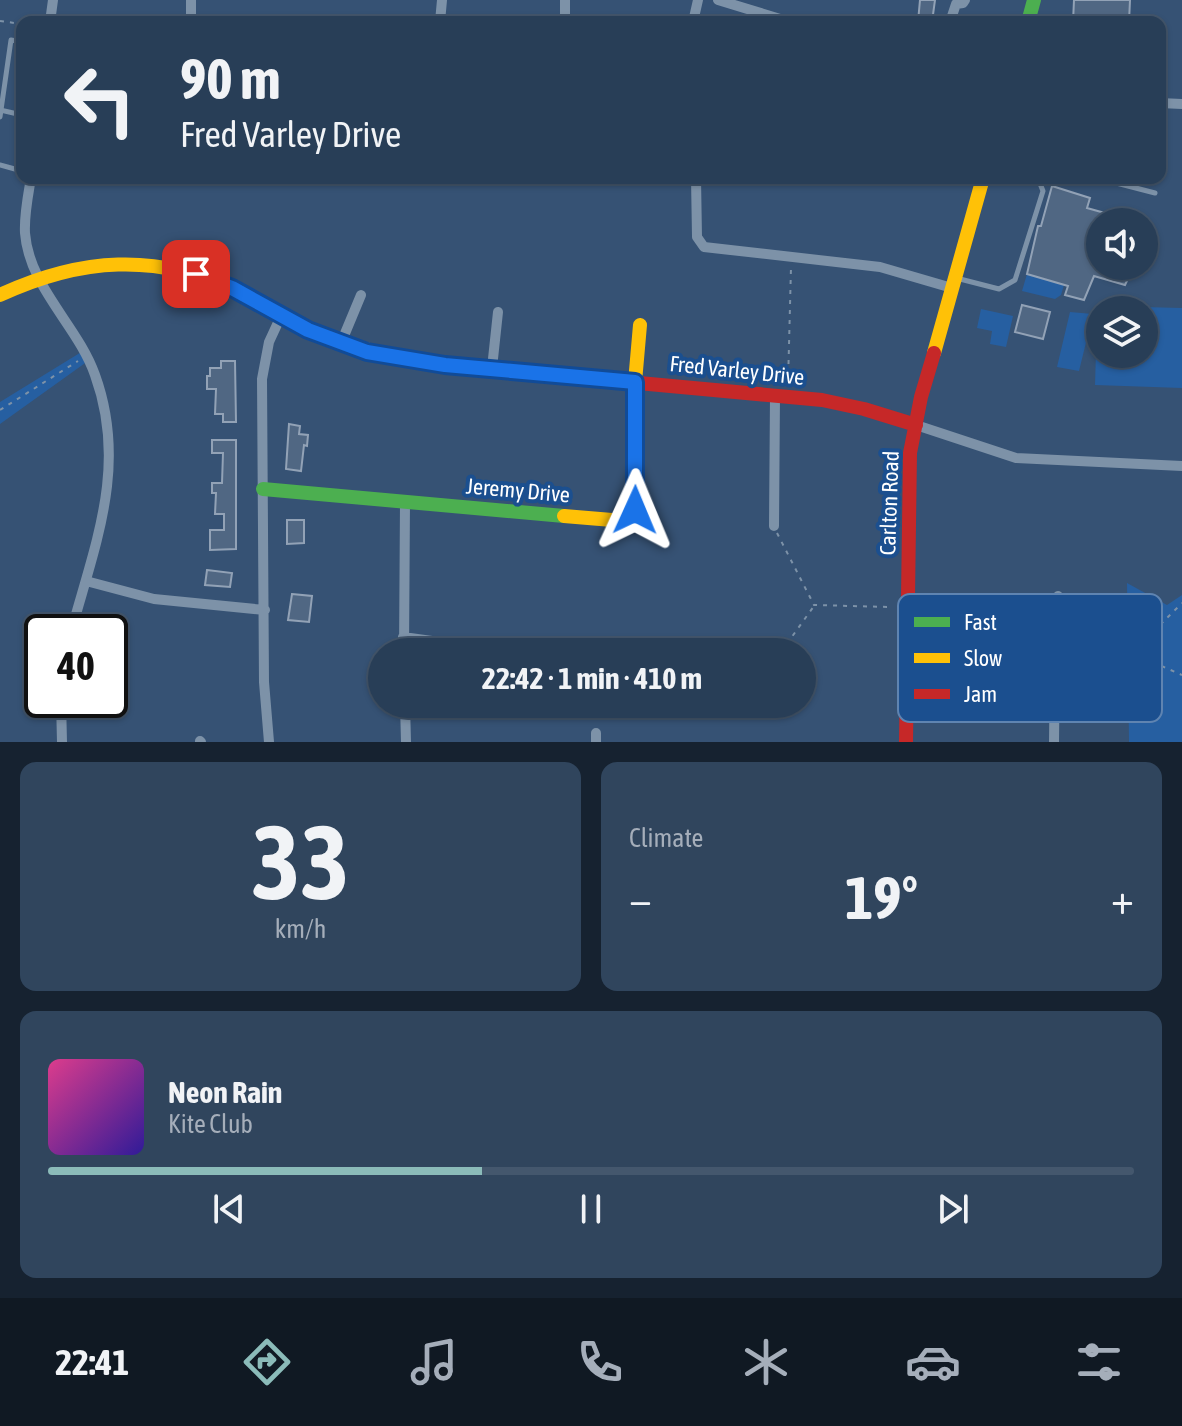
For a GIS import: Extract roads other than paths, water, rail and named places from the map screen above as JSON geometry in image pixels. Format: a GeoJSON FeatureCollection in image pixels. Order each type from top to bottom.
{"type":"FeatureCollection","features":[{"type":"Feature","properties":{"kind":"street"},"geometry":{"type":"LineString","coordinates":[[718,0],[770,16]]}},
{"type":"Feature","properties":{"kind":"street"},"geometry":{"type":"LineString","coordinates":[[30,184],[25,233],[29,252],[38,277],[86,357],[100,390],[111,451],[104,517],[76,614]]}},
{"type":"Feature","properties":{"kind":"street"},"geometry":{"type":"LineString","coordinates":[[696,184],[697,237],[704,247],[880,267],[954,283]]}},
{"type":"Feature","properties":{"kind":"street","name":"Carlton Road"},"geometry":{"type":"LineString","coordinates":[[908,594],[908,474],[921,397],[981,184]]}},
{"type":"Feature","properties":{"kind":"street","name":"Fred Varley Drive"},"geometry":{"type":"LineString","coordinates":[[0,295],[38,277],[86,265],[152,263],[212,280],[269,307],[281,316],[367,352],[410,361],[822,400],[916,425]]}},
{"type":"Feature","properties":{"kind":"street"},"geometry":{"type":"LineString","coordinates":[[341,343],[361,295]]}},
{"type":"Feature","properties":{"kind":"street"},"geometry":{"type":"LineString","coordinates":[[492,368],[498,312]]}},
{"type":"Feature","properties":{"kind":"street"},"geometry":{"type":"LineString","coordinates":[[269,742],[264,682],[262,379],[269,342],[281,316]]}},
{"type":"Feature","properties":{"kind":"street"},"geometry":{"type":"LineString","coordinates":[[635,382],[640,325]]}},
{"type":"Feature","properties":{"kind":"street","name":"Jeremy Drive"},"geometry":{"type":"LineString","coordinates":[[263,489],[549,516],[616,521],[628,519],[632,516],[635,499],[635,382]]}},
{"type":"Feature","properties":{"kind":"street"},"geometry":{"type":"LineString","coordinates":[[774,526],[781,396]]}},
{"type":"Feature","properties":{"kind":"street"},"geometry":{"type":"LineString","coordinates":[[916,425],[1016,458],[1182,466]]}},
{"type":"Feature","properties":{"kind":"street"},"geometry":{"type":"LineString","coordinates":[[405,502],[403,637],[410,638]]}},
{"type":"Feature","properties":{"kind":"street"},"geometry":{"type":"LineString","coordinates":[[86,581],[154,599],[265,610]]}},
{"type":"Feature","properties":{"kind":"street"},"geometry":{"type":"LineString","coordinates":[[61,718],[62,742]]}},
{"type":"Feature","properties":{"kind":"street"},"geometry":{"type":"LineString","coordinates":[[405,718],[406,742]]}},
{"type":"Feature","properties":{"kind":"street","name":"Carlton Road"},"geometry":{"type":"LineString","coordinates":[[906,722],[906,742]]}},
{"type":"Feature","properties":{"kind":"street"},"geometry":{"type":"LineString","coordinates":[[1054,722],[1054,742]]}},
{"type":"Feature","properties":{"kind":"lane"},"geometry":{"type":"LineString","coordinates":[[0,117],[11,40],[16,41]]}},
{"type":"Feature","properties":{"kind":"lane"},"geometry":{"type":"LineString","coordinates":[[954,283],[999,289],[1015,280],[1043,191],[1040,184]]}},
{"type":"Feature","properties":{"kind":"lane"},"geometry":{"type":"LineString","coordinates":[[1120,184],[1155,193]]}}]}
